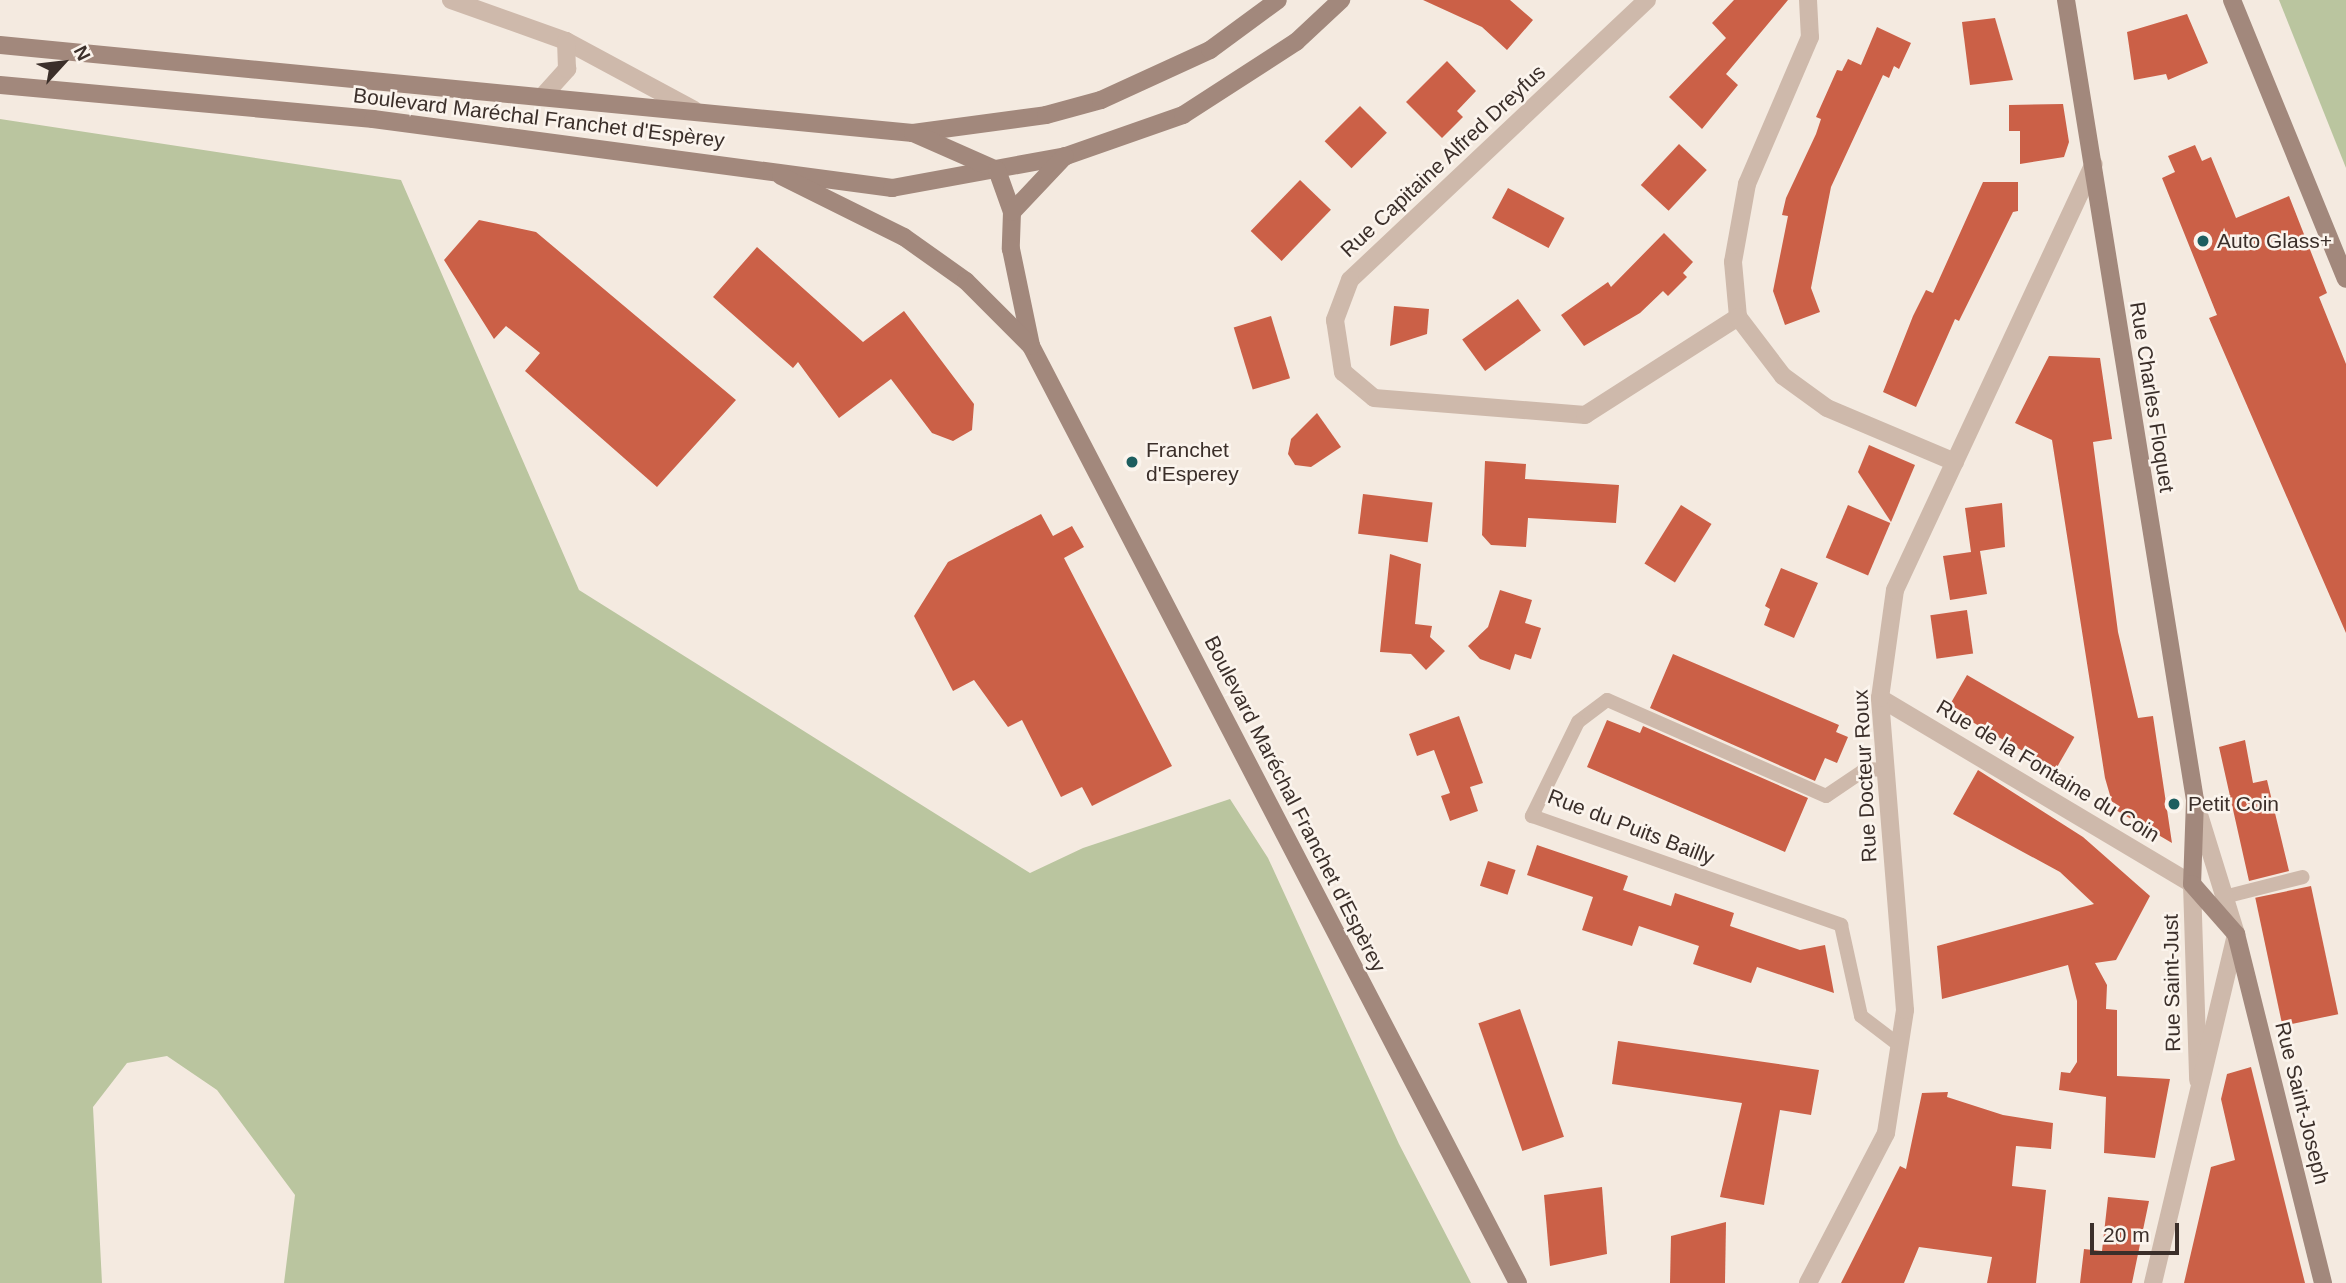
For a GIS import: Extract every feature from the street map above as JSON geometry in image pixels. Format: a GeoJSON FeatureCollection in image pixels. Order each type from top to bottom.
{"type":"FeatureCollection","features":[{"type":"Feature","properties":{"kind":"main road"},"geometry":{"type":"LineString","coordinates":[[913,133],[1046,115],[1101,100],[1210,50],[1278,0]]}},
{"type":"Feature","properties":{"kind":"main road","name":"Boulevard Maréchal Franchet d'Espèrey"},"geometry":{"type":"LineString","coordinates":[[1,85],[373,119],[763,168],[892,188],[1066,156],[1171,119],[1229,90],[1296,42],[1341,0]]}},
{"type":"Feature","properties":{"kind":"main road","name":"Rue Charles Floquet"},"geometry":{"type":"LineString","coordinates":[[2066,0],[2194,800],[2192,884]]}},
{"type":"Feature","properties":{"kind":"main road"},"geometry":{"type":"LineString","coordinates":[[2232,0],[2346,279]]}},
{"type":"Feature","properties":{"kind":"main road","name":"Boulevard Maréchal Franchet d'Espèrey"},"geometry":{"type":"LineString","coordinates":[[0,42],[913,133]]}},
{"type":"Feature","properties":{"kind":"main road"},"geometry":{"type":"LineString","coordinates":[[913,133],[997,170],[1012,212],[1010,249],[1031,346]]}},
{"type":"Feature","properties":{"kind":"main road"},"geometry":{"type":"LineString","coordinates":[[1012,212],[1066,156]]}},
{"type":"Feature","properties":{"kind":"main road"},"geometry":{"type":"LineString","coordinates":[[763,168],[904,237],[965,281],[1031,346]]}},
{"type":"Feature","properties":{"kind":"main road","name":"Boulevard Maréchal Franchet d'Espèrey"},"geometry":{"type":"LineString","coordinates":[[1031,346],[1518,1283]]}},
{"type":"Feature","properties":{"kind":"main road"},"geometry":{"type":"LineString","coordinates":[[2192,884],[2236,934]]}},
{"type":"Feature","properties":{"kind":"main road","name":"Rue Saint-Joseph"},"geometry":{"type":"LineString","coordinates":[[2236,934],[2323,1283]]}},
{"type":"Feature","properties":{"kind":"street"},"geometry":{"type":"LineString","coordinates":[[451,0],[566,41],[694,110]]}},
{"type":"Feature","properties":{"kind":"street","name":"Rue Capitaine Alfred Dreyfus"},"geometry":{"type":"LineString","coordinates":[[1647,0],[1350,280],[1335,320],[1343,372],[1374,398],[1585,415],[1738,317]]}},
{"type":"Feature","properties":{"kind":"street"},"geometry":{"type":"LineString","coordinates":[[1808,0],[1810,37],[1747,184],[1733,262],[1738,317],[1783,376],[1827,408],[1955,462]]}},
{"type":"Feature","properties":{"kind":"street"},"geometry":{"type":"LineString","coordinates":[[542,97],[567,69],[566,41]]}},
{"type":"Feature","properties":{"kind":"street","name":"Rue Docteur Roux"},"geometry":{"type":"LineString","coordinates":[[1808,1283],[1885,1133],[1905,1010],[1880,698],[1895,590],[2094,164]]}},
{"type":"Feature","properties":{"kind":"street","name":"Rue de la Fontaine du Coin"},"geometry":{"type":"LineString","coordinates":[[1880,698],[2192,884]]}},
{"type":"Feature","properties":{"kind":"street","name":"Rue Charles Floquet"},"geometry":{"type":"LineString","coordinates":[[2194,800],[2236,934]]}},
{"type":"Feature","properties":{"kind":"street","name":"Rue Saint-Just"},"geometry":{"type":"LineString","coordinates":[[2192,884],[2198,1080]]}},
{"type":"Feature","properties":{"kind":"street","name":"Rue Saint-Just"},"geometry":{"type":"LineString","coordinates":[[2153,1283],[2198,1080],[2236,934]]}},
{"type":"Feature","properties":{"kind":"lane","name":"Rue du Puits Bailly"},"geometry":{"type":"LineString","coordinates":[[1886,770],[1866,769],[1826,796],[1607,700],[1578,722],[1532,817],[1841,925],[1861,1016],[1899,1045]]}},
{"type":"Feature","properties":{"kind":"lane"},"geometry":{"type":"LineString","coordinates":[[2224,897],[2303,877]]}},
{"type":"Feature","properties":{"kind":"green space"},"geometry":{"type":"Polygon","coordinates":[[[2279,0],[2346,0],[2346,168],[2279,0]]]}},
{"type":"Feature","properties":{"kind":"green space"},"geometry":{"type":"Polygon","coordinates":[[[0,119],[401,180],[579,590],[1030,873],[1083,848],[1230,799],[1268,858],[1399,1144],[1471,1283],[284,1283],[295,1195],[217,1090],[167,1056],[127,1063],[93,1107],[102,1283],[0,1283],[0,119]]]}},
{"type":"Feature","properties":{"kind":"building"},"geometry":{"type":"Polygon","coordinates":[[[1423,0],[1510,0],[1533,20],[1507,50],[1482,27],[1423,0]]]}},
{"type":"Feature","properties":{"kind":"building"},"geometry":{"type":"Polygon","coordinates":[[[1734,0],[1788,0],[1726,74],[1738,85],[1702,129],[1669,97],[1726,38],[1712,23],[1734,0]]]}},
{"type":"Feature","properties":{"kind":"building"},"geometry":{"type":"Polygon","coordinates":[[[2187,14],[2208,63],[2168,80],[2166,74],[2134,80],[2127,32],[2187,14]]]}},
{"type":"Feature","properties":{"kind":"building"},"geometry":{"type":"Polygon","coordinates":[[[1995,18],[2013,80],[1970,85],[1962,22],[1995,18]]]}},
{"type":"Feature","properties":{"kind":"building"},"geometry":{"type":"Polygon","coordinates":[[[1877,27],[1911,43],[1899,69],[1894,66],[1889,78],[1883,75],[1831,187],[1811,288],[1820,312],[1785,325],[1773,291],[1788,216],[1782,215],[1786,198],[1816,134],[1821,119],[1816,117],[1837,70],[1842,71],[1848,59],[1861,65],[1877,27]]]}},
{"type":"Feature","properties":{"kind":"building"},"geometry":{"type":"Polygon","coordinates":[[[1447,61],[1476,91],[1457,111],[1463,117],[1442,138],[1406,102],[1447,61]]]}},
{"type":"Feature","properties":{"kind":"building"},"geometry":{"type":"Polygon","coordinates":[[[2063,104],[2069,142],[2064,157],[2020,164],[2020,131],[2009,131],[2009,105],[2063,104]]]}},
{"type":"Feature","properties":{"kind":"building"},"geometry":{"type":"Polygon","coordinates":[[[1360,106],[1387,133],[1352,168],[1325,141],[1360,106]]]}},
{"type":"Feature","properties":{"kind":"building"},"geometry":{"type":"Polygon","coordinates":[[[1679,144],[1707,170],[1669,211],[1641,185],[1679,144]]]}},
{"type":"Feature","properties":{"kind":"building"},"geometry":{"type":"Polygon","coordinates":[[[2195,145],[2202,161],[2211,157],[2236,218],[2289,196],[2327,293],[2319,297],[2346,364],[2346,633],[2209,318],[2217,315],[2162,178],[2175,172],[2168,156],[2195,145]]]}},
{"type":"Feature","properties":{"kind":"building"},"geometry":{"type":"Polygon","coordinates":[[[1300,180],[1331,210],[1282,261],[1251,231],[1300,180]]]}},
{"type":"Feature","properties":{"kind":"building"},"geometry":{"type":"Polygon","coordinates":[[[1983,182],[2018,182],[2018,211],[2013,212],[1959,321],[1955,319],[1916,407],[1883,392],[1913,316],[1926,290],[1933,293],[1983,182]]]}},
{"type":"Feature","properties":{"kind":"building"},"geometry":{"type":"Polygon","coordinates":[[[1508,188],[1565,218],[1549,248],[1492,218],[1508,188]]]}},
{"type":"Feature","properties":{"kind":"building"},"geometry":{"type":"Polygon","coordinates":[[[479,220],[536,232],[736,400],[657,487],[525,371],[540,353],[506,326],[494,339],[444,260],[479,220]]]}},
{"type":"Feature","properties":{"kind":"building"},"geometry":{"type":"Polygon","coordinates":[[[1664,233],[1693,262],[1683,273],[1687,277],[1668,296],[1663,291],[1640,313],[1584,346],[1561,315],[1608,282],[1611,287],[1664,233]]]}},
{"type":"Feature","properties":{"kind":"building"},"geometry":{"type":"Polygon","coordinates":[[[757,247],[863,342],[904,311],[974,404],[972,430],[953,441],[932,433],[891,379],[839,418],[798,362],[793,368],[713,297],[757,247]]]}},
{"type":"Feature","properties":{"kind":"building"},"geometry":{"type":"Polygon","coordinates":[[[1518,299],[1541,331],[1485,371],[1462,340],[1518,299]]]}},
{"type":"Feature","properties":{"kind":"building"},"geometry":{"type":"Polygon","coordinates":[[[1394,306],[1429,309],[1427,334],[1390,346],[1394,306]]]}},
{"type":"Feature","properties":{"kind":"building"},"geometry":{"type":"Polygon","coordinates":[[[1271,316],[1290,378],[1253,390],[1234,327],[1271,316]]]}},
{"type":"Feature","properties":{"kind":"building"},"geometry":{"type":"Polygon","coordinates":[[[2049,356],[2100,358],[2112,439],[2093,442],[2118,632],[2138,718],[2153,716],[2172,843],[2114,809],[2105,778],[2052,440],[2015,423],[2049,356]]]}},
{"type":"Feature","properties":{"kind":"building"},"geometry":{"type":"Polygon","coordinates":[[[1317,413],[1341,447],[1311,467],[1295,465],[1288,454],[1291,439],[1317,413]]]}},
{"type":"Feature","properties":{"kind":"building"},"geometry":{"type":"Polygon","coordinates":[[[1869,445],[1915,465],[1891,522],[1858,472],[1869,445]]]}},
{"type":"Feature","properties":{"kind":"building"},"geometry":{"type":"Polygon","coordinates":[[[1485,461],[1526,464],[1525,479],[1619,485],[1616,523],[1528,518],[1526,547],[1491,545],[1482,535],[1485,461]]]}},
{"type":"Feature","properties":{"kind":"building"},"geometry":{"type":"Polygon","coordinates":[[[1363,494],[1432,503],[1428,542],[1358,534],[1363,494]]]}},
{"type":"Feature","properties":{"kind":"building"},"geometry":{"type":"Polygon","coordinates":[[[2002,503],[2005,547],[1980,551],[1987,594],[1950,600],[1943,556],[1971,552],[1965,508],[2002,503]]]}},
{"type":"Feature","properties":{"kind":"building"},"geometry":{"type":"Polygon","coordinates":[[[1681,505],[1712,524],[1675,583],[1644,564],[1681,505]]]}},
{"type":"Feature","properties":{"kind":"building"},"geometry":{"type":"Polygon","coordinates":[[[1848,505],[1890,523],[1868,575],[1826,557],[1848,505]]]}},
{"type":"Feature","properties":{"kind":"building"},"geometry":{"type":"Polygon","coordinates":[[[1041,514],[1053,536],[1072,526],[1084,547],[1064,558],[1172,766],[1092,806],[1082,787],[1061,797],[1022,720],[1008,727],[974,680],[953,691],[914,616],[948,562],[1041,514]]]}},
{"type":"Feature","properties":{"kind":"building"},"geometry":{"type":"Polygon","coordinates":[[[1390,554],[1421,564],[1415,624],[1432,626],[1430,637],[1445,651],[1426,670],[1411,654],[1380,652],[1390,554]]]}},
{"type":"Feature","properties":{"kind":"building"},"geometry":{"type":"Polygon","coordinates":[[[1781,568],[1818,583],[1794,638],[1764,625],[1770,609],[1765,606],[1781,568]]]}},
{"type":"Feature","properties":{"kind":"building"},"geometry":{"type":"Polygon","coordinates":[[[1500,590],[1532,600],[1525,623],[1541,628],[1531,659],[1515,654],[1510,670],[1480,659],[1468,646],[1488,627],[1500,590]]]}},
{"type":"Feature","properties":{"kind":"building"},"geometry":{"type":"Polygon","coordinates":[[[1967,610],[1973,654],[1936,659],[1930,615],[1967,610]]]}},
{"type":"Feature","properties":{"kind":"building"},"geometry":{"type":"Polygon","coordinates":[[[1673,654],[1839,725],[1836,732],[1848,737],[1837,763],[1825,758],[1815,781],[1650,708],[1673,654]]]}},
{"type":"Feature","properties":{"kind":"building"},"geometry":{"type":"Polygon","coordinates":[[[1967,675],[2074,737],[2055,770],[1948,708],[1967,675]]]}},
{"type":"Feature","properties":{"kind":"building"},"geometry":{"type":"Polygon","coordinates":[[[1459,716],[1483,783],[1470,787],[1478,811],[1450,821],[1441,796],[1450,793],[1434,750],[1417,756],[1409,734],[1459,716]]]}},
{"type":"Feature","properties":{"kind":"building"},"geometry":{"type":"Polygon","coordinates":[[[1607,720],[1640,733],[1643,726],[1808,798],[1785,852],[1587,767],[1607,720]]]}},
{"type":"Feature","properties":{"kind":"building"},"geometry":{"type":"Polygon","coordinates":[[[2245,740],[2253,783],[2267,780],[2289,871],[2249,881],[2219,747],[2245,740]]]}},
{"type":"Feature","properties":{"kind":"building"},"geometry":{"type":"Polygon","coordinates":[[[1978,770],[2083,837],[2150,896],[2116,960],[2095,963],[2107,985],[2106,1009],[2117,1010],[2117,1076],[2170,1079],[2155,1158],[2104,1153],[2106,1097],[2059,1090],[2061,1072],[2070,1073],[2077,1062],[2077,1001],[2068,965],[1942,999],[1937,946],[2094,904],[2060,872],[1953,814],[1978,770]]]}},
{"type":"Feature","properties":{"kind":"building"},"geometry":{"type":"Polygon","coordinates":[[[1537,845],[1628,876],[1623,890],[1671,906],[1675,893],[1734,913],[1730,926],[1800,950],[1825,945],[1834,993],[1757,967],[1751,983],[1693,964],[1699,946],[1639,926],[1632,946],[1582,930],[1593,897],[1527,875],[1537,845]]]}},
{"type":"Feature","properties":{"kind":"building"},"geometry":{"type":"Polygon","coordinates":[[[1488,861],[1516,870],[1508,895],[1480,886],[1488,861]]]}},
{"type":"Feature","properties":{"kind":"building"},"geometry":{"type":"Polygon","coordinates":[[[2311,886],[2338,1014],[2282,1026],[2255,898],[2311,886]]]}},
{"type":"Feature","properties":{"kind":"building"},"geometry":{"type":"Polygon","coordinates":[[[1520,1009],[1564,1137],[1522,1151],[1478,1023],[1520,1009]]]}},
{"type":"Feature","properties":{"kind":"building"},"geometry":{"type":"Polygon","coordinates":[[[1618,1041],[1819,1070],[1811,1115],[1780,1110],[1764,1205],[1720,1197],[1742,1103],[1612,1084],[1618,1041]]]}},
{"type":"Feature","properties":{"kind":"building"},"geometry":{"type":"Polygon","coordinates":[[[2251,1067],[2305,1283],[2184,1283],[2211,1167],[2235,1160],[2221,1099],[2227,1074],[2251,1067]]]}},
{"type":"Feature","properties":{"kind":"building"},"geometry":{"type":"Polygon","coordinates":[[[1948,1092],[1947,1097],[2003,1115],[2053,1123],[2051,1149],[2016,1146],[2012,1186],[2046,1190],[2036,1283],[1987,1283],[1992,1257],[1919,1247],[1904,1283],[1841,1283],[1900,1166],[1906,1169],[1922,1093],[1948,1092]]]}},
{"type":"Feature","properties":{"kind":"building"},"geometry":{"type":"Polygon","coordinates":[[[1602,1187],[1607,1254],[1550,1266],[1544,1195],[1602,1187]]]}},
{"type":"Feature","properties":{"kind":"building"},"geometry":{"type":"Polygon","coordinates":[[[2108,1197],[2149,1201],[2132,1283],[2080,1283],[2084,1249],[2102,1251],[2108,1197]]]}},
{"type":"Feature","properties":{"kind":"building"},"geometry":{"type":"Polygon","coordinates":[[[1726,1222],[1725,1283],[1670,1283],[1671,1236],[1726,1222]]]}},
{"type":"Feature","properties":{"kind":"place","name":"Auto Glass+"},"geometry":{"type":"Point","coordinates":[2203,241]}},
{"type":"Feature","properties":{"kind":"place","name":"Franchet d'Esperey"},"geometry":{"type":"Point","coordinates":[1132,462]}},
{"type":"Feature","properties":{"kind":"place","name":"Petit Coin"},"geometry":{"type":"Point","coordinates":[2174,804]}}]}
